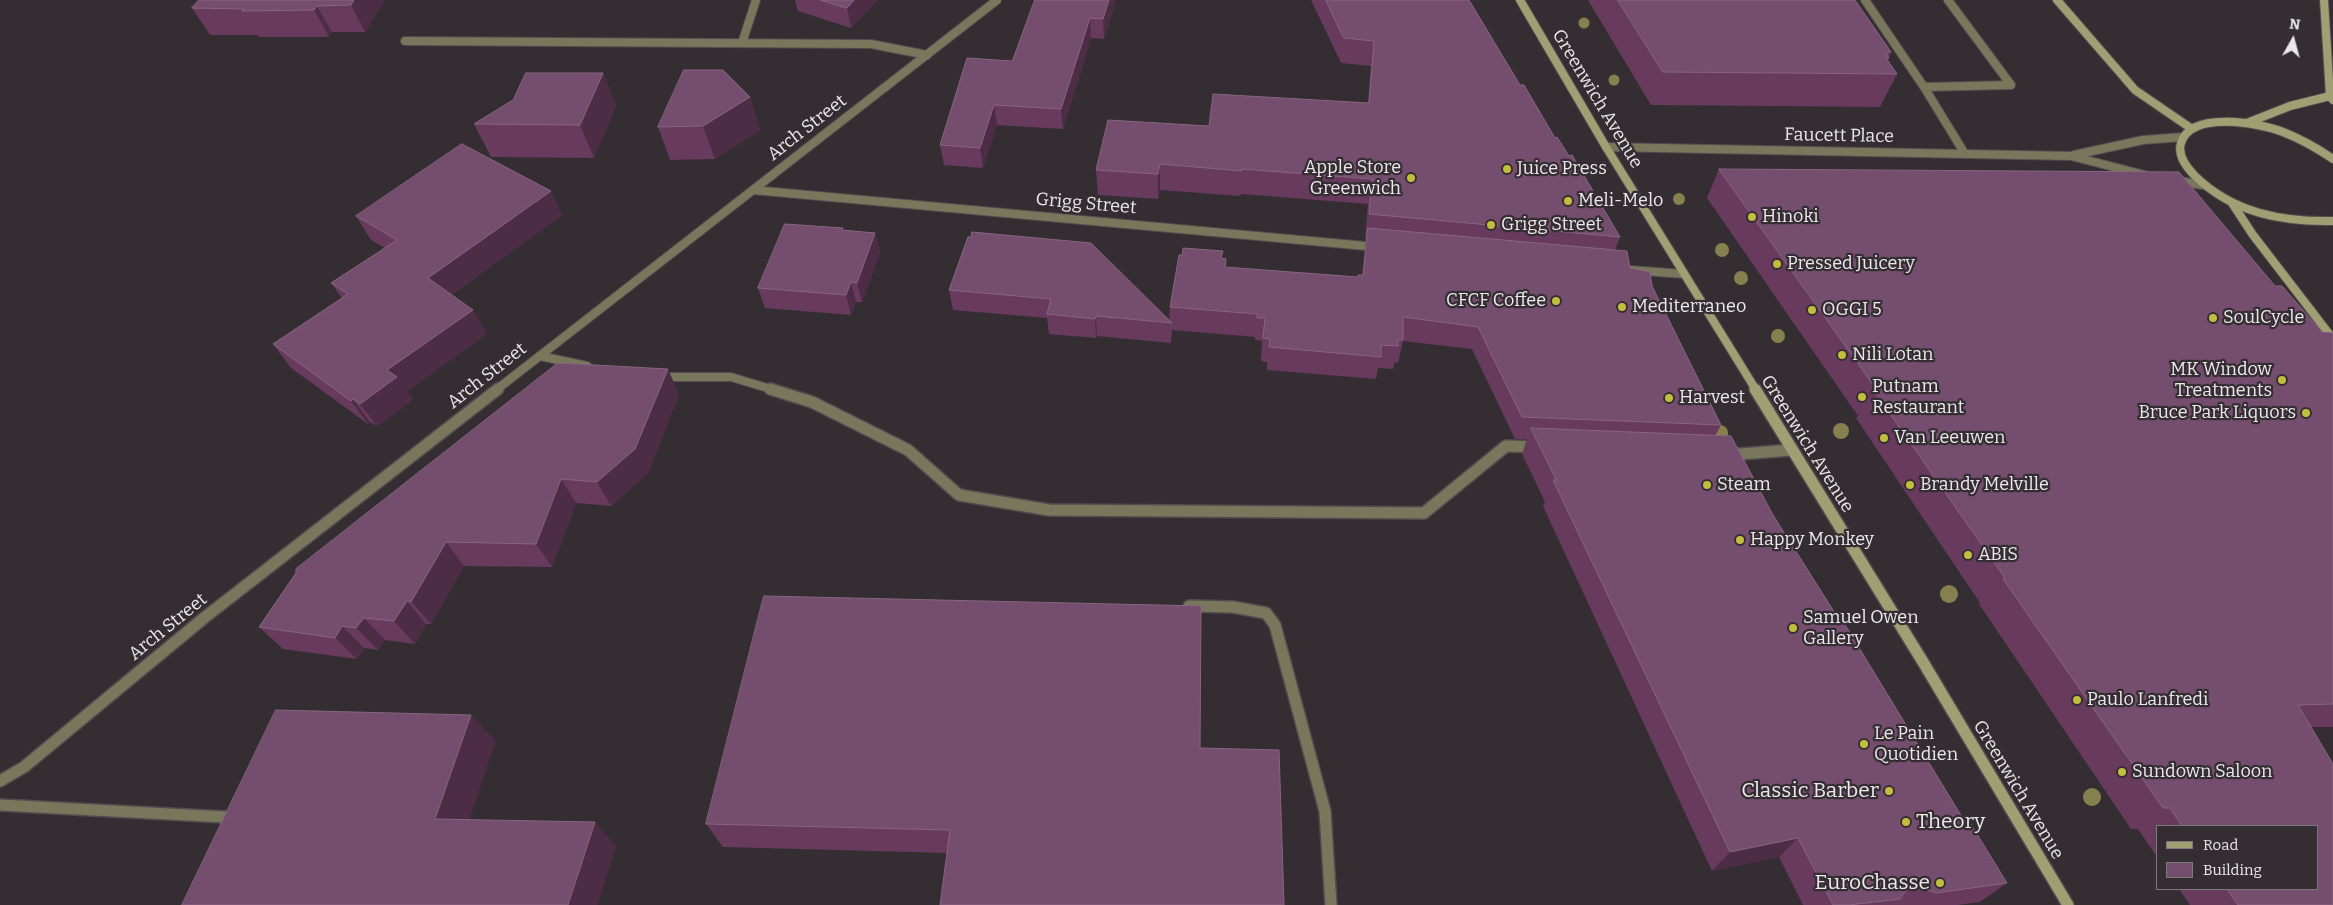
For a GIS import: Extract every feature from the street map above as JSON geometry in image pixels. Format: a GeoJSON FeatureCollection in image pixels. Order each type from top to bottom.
{"type":"FeatureCollection","features":[{"type":"Feature","properties":{"kind":"main road","name":"Greenwich Avenue"},"geometry":{"type":"LineString","coordinates":[[1520,0],[1606,148],[1980,757],[2068,905]]}},
{"type":"Feature","properties":{"kind":"main road"},"geometry":{"type":"LineString","coordinates":[[2057,0],[2135,90],[2192,128]]}},
{"type":"Feature","properties":{"kind":"main road"},"geometry":{"type":"LineString","coordinates":[[2247,122],[2290,106],[2332,98],[2324,0]]}},
{"type":"Feature","properties":{"kind":"main road"},"geometry":{"type":"LineString","coordinates":[[2333,159],[2316,147],[2281,131],[2247,122],[2210,122],[2192,128],[2183,137],[2180,151],[2183,162],[2202,184],[2232,203],[2264,216],[2308,223],[2333,221]]}},
{"type":"Feature","properties":{"kind":"main road"},"geometry":{"type":"LineString","coordinates":[[2232,203],[2253,235],[2333,339]]}},
{"type":"Feature","properties":{"kind":"street"},"geometry":{"type":"LineString","coordinates":[[742,43],[756,0]]}},
{"type":"Feature","properties":{"kind":"street","name":"Arch Street"},"geometry":{"type":"LineString","coordinates":[[0,781],[24,767],[204,618],[997,0]]}},
{"type":"Feature","properties":{"kind":"street"},"geometry":{"type":"LineString","coordinates":[[1864,0],[1924,88],[1965,154]]}},
{"type":"Feature","properties":{"kind":"street"},"geometry":{"type":"LineString","coordinates":[[1924,88],[2011,85],[1948,0]]}},
{"type":"Feature","properties":{"kind":"street"},"geometry":{"type":"LineString","coordinates":[[405,41],[870,44],[927,55]]}},
{"type":"Feature","properties":{"kind":"street","name":"Faucett Place"},"geometry":{"type":"LineString","coordinates":[[2071,156],[2143,140],[2183,137]]}},
{"type":"Feature","properties":{"kind":"street","name":"Faucett Place"},"geometry":{"type":"LineString","coordinates":[[1606,148],[2071,156],[2161,177],[2202,184]]}},
{"type":"Feature","properties":{"kind":"street","name":"Grigg Street"},"geometry":{"type":"LineString","coordinates":[[753,190],[1389,248]]}},
{"type":"Feature","properties":{"kind":"street"},"geometry":{"type":"LineString","coordinates":[[1617,268],[1684,274]]}},
{"type":"Feature","properties":{"kind":"street"},"geometry":{"type":"LineString","coordinates":[[540,356],[594,368]]}},
{"type":"Feature","properties":{"kind":"street"},"geometry":{"type":"LineString","coordinates":[[647,378],[731,377],[812,402],[908,450],[959,495],[1049,510],[1424,513],[1506,446],[1545,448]]}},
{"type":"Feature","properties":{"kind":"street"},"geometry":{"type":"LineString","coordinates":[[1719,455],[1791,450]]}},
{"type":"Feature","properties":{"kind":"street"},"geometry":{"type":"LineString","coordinates":[[1174,606],[1233,607],[1266,613],[1275,625],[1325,811],[1331,905]]}},
{"type":"Feature","properties":{"kind":"street"},"geometry":{"type":"LineString","coordinates":[[0,805],[225,817],[231,834],[230,844]]}},
{"type":"Feature","properties":{"kind":"building"},"geometry":{"type":"Polygon","coordinates":[[[199,0],[354,0],[351,5],[317,6],[314,10],[242,11],[244,9],[192,8],[199,0]]]}},
{"type":"Feature","properties":{"kind":"building"},"geometry":{"type":"Polygon","coordinates":[[[821,0],[854,0],[847,8],[821,0]]]}},
{"type":"Feature","properties":{"kind":"building"},"geometry":{"type":"Polygon","coordinates":[[[1035,0],[1109,0],[1103,19],[1090,18],[1061,109],[994,105],[980,148],[940,145],[967,58],[1012,61],[1035,0]]]}},
{"type":"Feature","properties":{"kind":"building"},"geometry":{"type":"Polygon","coordinates":[[[1326,0],[1469,0],[1520,85],[1524,85],[1555,138],[1557,137],[1569,156],[1572,155],[1620,237],[1369,214],[1372,179],[1160,164],[1158,174],[1096,170],[1108,120],[1209,126],[1213,94],[1369,103],[1374,41],[1344,38],[1326,0]]]}},
{"type":"Feature","properties":{"kind":"building"},"geometry":{"type":"Polygon","coordinates":[[[1618,0],[1855,0],[1891,52],[1885,52],[1889,58],[1886,58],[1897,74],[1663,72],[1618,0]]]}},
{"type":"Feature","properties":{"kind":"building"},"geometry":{"type":"Polygon","coordinates":[[[684,70],[723,70],[750,97],[703,126],[658,127],[684,70]]]}},
{"type":"Feature","properties":{"kind":"building"},"geometry":{"type":"Polygon","coordinates":[[[526,73],[603,73],[580,125],[474,124],[513,100],[526,73]]]}},
{"type":"Feature","properties":{"kind":"building"},"geometry":{"type":"Polygon","coordinates":[[[462,144],[551,191],[428,278],[473,310],[387,370],[397,377],[360,404],[353,399],[351,401],[273,344],[348,294],[331,283],[397,240],[356,216],[462,144]]]}},
{"type":"Feature","properties":{"kind":"building"},"geometry":{"type":"Polygon","coordinates":[[[1719,169],[2179,172],[2275,286],[2282,286],[2322,332],[2333,333],[2333,704],[2298,705],[2333,764],[2333,905],[2238,905],[2228,890],[2318,890],[2318,825],[2181,825],[2170,808],[2163,808],[1874,391],[1878,392],[1719,169]]]}},
{"type":"Feature","properties":{"kind":"building"},"geometry":{"type":"Polygon","coordinates":[[[785,224],[843,228],[842,230],[875,233],[857,283],[851,282],[846,295],[758,288],[785,224]]]}},
{"type":"Feature","properties":{"kind":"building"},"geometry":{"type":"Polygon","coordinates":[[[1368,228],[1627,251],[1630,268],[1650,272],[1652,286],[1721,425],[1522,417],[1478,327],[1403,317],[1403,340],[1398,340],[1398,346],[1381,345],[1381,357],[1269,347],[1270,339],[1263,338],[1265,318],[1257,318],[1257,314],[1170,307],[1179,255],[1182,255],[1183,248],[1223,251],[1221,258],[1226,259],[1225,267],[1358,277],[1358,275],[1363,275],[1368,228]]]}},
{"type":"Feature","properties":{"kind":"building"},"geometry":{"type":"Polygon","coordinates":[[[972,232],[1091,243],[1172,323],[1096,316],[1095,319],[1047,314],[1051,299],[949,290],[968,237],[971,237],[972,232]]]}},
{"type":"Feature","properties":{"kind":"building"},"geometry":{"type":"Polygon","coordinates":[[[558,363],[668,369],[635,449],[597,482],[561,479],[536,544],[446,542],[411,602],[407,601],[394,621],[364,618],[356,628],[342,626],[335,638],[259,627],[296,573],[296,569],[558,363]]]}},
{"type":"Feature","properties":{"kind":"building"},"geometry":{"type":"Polygon","coordinates":[[[1531,428],[1731,436],[1773,515],[1838,618],[1841,618],[1962,817],[1966,816],[2007,883],[1936,893],[1911,884],[1900,899],[1833,905],[1798,838],[1730,852],[1553,480],[1556,480],[1531,428]]]}},
{"type":"Feature","properties":{"kind":"building"},"geometry":{"type":"Polygon","coordinates":[[[764,596],[1201,606],[1200,748],[1279,750],[1284,905],[940,905],[950,830],[706,824],[764,596]]]}},
{"type":"Feature","properties":{"kind":"building"},"geometry":{"type":"Polygon","coordinates":[[[276,710],[471,715],[435,819],[595,822],[568,905],[182,905],[276,710]]]}},
{"type":"Feature","properties":{"kind":"place","name":"Juice Press"},"geometry":{"type":"Point","coordinates":[1507,169]}},
{"type":"Feature","properties":{"kind":"place","name":"Apple Store Greenwich"},"geometry":{"type":"Point","coordinates":[1411,178]}},
{"type":"Feature","properties":{"kind":"place","name":"Meli-Melo"},"geometry":{"type":"Point","coordinates":[1568,201]}},
{"type":"Feature","properties":{"kind":"place","name":"Hinoki"},"geometry":{"type":"Point","coordinates":[1752,217]}},
{"type":"Feature","properties":{"kind":"place","name":"Grigg Street"},"geometry":{"type":"Point","coordinates":[1491,225]}},
{"type":"Feature","properties":{"kind":"place","name":"Pressed Juicery"},"geometry":{"type":"Point","coordinates":[1777,264]}},
{"type":"Feature","properties":{"kind":"place","name":"CFCF Coffee"},"geometry":{"type":"Point","coordinates":[1556,301]}},
{"type":"Feature","properties":{"kind":"place","name":"Mediterraneo"},"geometry":{"type":"Point","coordinates":[1622,307]}},
{"type":"Feature","properties":{"kind":"place","name":"OGGI 5"},"geometry":{"type":"Point","coordinates":[1812,310]}},
{"type":"Feature","properties":{"kind":"place","name":"SoulCycle"},"geometry":{"type":"Point","coordinates":[2213,318]}},
{"type":"Feature","properties":{"kind":"place","name":"Nili Lotan"},"geometry":{"type":"Point","coordinates":[1842,355]}},
{"type":"Feature","properties":{"kind":"place","name":"MK Window Treatments"},"geometry":{"type":"Point","coordinates":[2282,380]}},
{"type":"Feature","properties":{"kind":"place","name":"Putnam Restaurant"},"geometry":{"type":"Point","coordinates":[1862,397]}},
{"type":"Feature","properties":{"kind":"place","name":"Harvest"},"geometry":{"type":"Point","coordinates":[1669,398]}},
{"type":"Feature","properties":{"kind":"place","name":"Bruce Park Liquors"},"geometry":{"type":"Point","coordinates":[2306,413]}},
{"type":"Feature","properties":{"kind":"place","name":"Van Leeuwen"},"geometry":{"type":"Point","coordinates":[1884,438]}},
{"type":"Feature","properties":{"kind":"place","name":"Steam"},"geometry":{"type":"Point","coordinates":[1707,485]}},
{"type":"Feature","properties":{"kind":"place","name":"Brandy Melville"},"geometry":{"type":"Point","coordinates":[1910,485]}},
{"type":"Feature","properties":{"kind":"place","name":"Happy Monkey"},"geometry":{"type":"Point","coordinates":[1740,540]}},
{"type":"Feature","properties":{"kind":"place","name":"ABIS"},"geometry":{"type":"Point","coordinates":[1968,555]}},
{"type":"Feature","properties":{"kind":"place","name":"Samuel Owen Gallery"},"geometry":{"type":"Point","coordinates":[1793,628]}},
{"type":"Feature","properties":{"kind":"place","name":"Paulo Lanfredi"},"geometry":{"type":"Point","coordinates":[2077,700]}},
{"type":"Feature","properties":{"kind":"place","name":"Le Pain Quotidien"},"geometry":{"type":"Point","coordinates":[1864,744]}},
{"type":"Feature","properties":{"kind":"place","name":"Sundown Saloon"},"geometry":{"type":"Point","coordinates":[2122,772]}},
{"type":"Feature","properties":{"kind":"place","name":"Classic Barber"},"geometry":{"type":"Point","coordinates":[1889,791]}},
{"type":"Feature","properties":{"kind":"place","name":"Theory"},"geometry":{"type":"Point","coordinates":[1906,822]}},
{"type":"Feature","properties":{"kind":"place","name":"EuroChasse"},"geometry":{"type":"Point","coordinates":[1940,883]}}]}
